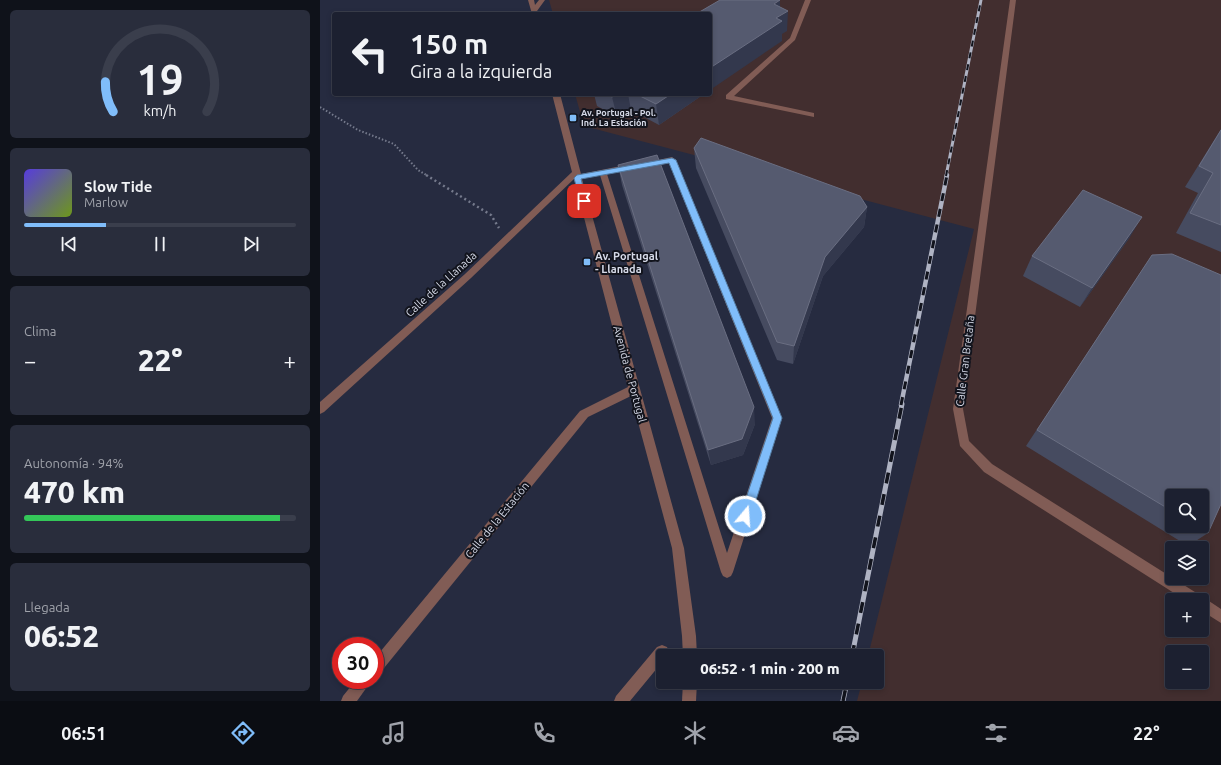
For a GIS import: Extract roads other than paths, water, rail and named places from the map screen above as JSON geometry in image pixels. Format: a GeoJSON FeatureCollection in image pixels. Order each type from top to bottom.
{"type":"FeatureCollection","features":[{"type":"Feature","properties":{"kind":"street"},"geometry":{"type":"LineString","coordinates":[[531,0],[534,12]]}},
{"type":"Feature","properties":{"kind":"street"},"geometry":{"type":"LineString","coordinates":[[535,12],[542,0]]}},
{"type":"Feature","properties":{"kind":"street"},"geometry":{"type":"LineString","coordinates":[[808,0],[793,39],[729,97],[811,115]]}},
{"type":"Feature","properties":{"kind":"street","name":"Calle Gran Bretaña"},"geometry":{"type":"LineString","coordinates":[[1013,0],[958,410],[964,443],[988,468],[1186,593]]}},
{"type":"Feature","properties":{"kind":"street","name":"Avenida de Portugal"},"geometry":{"type":"LineString","coordinates":[[557,96],[634,389],[678,548],[690,649]]}},
{"type":"Feature","properties":{"kind":"street"},"geometry":{"type":"LineString","coordinates":[[577,175],[603,173],[672,160],[778,418],[727,572],[603,173]]}},
{"type":"Feature","properties":{"kind":"street","name":"Calle de la Llanada"},"geometry":{"type":"LineString","coordinates":[[320,409],[577,175]]}},
{"type":"Feature","properties":{"kind":"street","name":"Calle de la Estación"},"geometry":{"type":"LineString","coordinates":[[384,657],[584,414],[634,389]]}},
{"type":"Feature","properties":{"kind":"street"},"geometry":{"type":"LineString","coordinates":[[1209,608],[1221,617]]}},
{"type":"Feature","properties":{"kind":"street"},"geometry":{"type":"LineString","coordinates":[[621,701],[656,659]]}},
{"type":"Feature","properties":{"kind":"street"},"geometry":{"type":"LineString","coordinates":[[348,701],[358,689]]}},
{"type":"Feature","properties":{"kind":"street"},"geometry":{"type":"LineString","coordinates":[[689,701],[690,689]]}},
{"type":"Feature","properties":{"kind":"railway"},"geometry":{"type":"LineString","coordinates":[[946,176],[981,0]]}},
{"type":"Feature","properties":{"kind":"railway"},"geometry":{"type":"LineString","coordinates":[[901,405],[947,175]]}},
{"type":"Feature","properties":{"kind":"railway"},"geometry":{"type":"LineString","coordinates":[[853,649],[902,404]]}},
{"type":"Feature","properties":{"kind":"railway"},"geometry":{"type":"LineString","coordinates":[[843,701],[846,689]]}},
{"type":"Feature","properties":{"kind":"place","name":"Av. Portugal - Pol. Ind. La Estación"},"geometry":{"type":"Point","coordinates":[573,118]}},
{"type":"Feature","properties":{"kind":"place","name":"Av. Portugal - Llanada"},"geometry":{"type":"Point","coordinates":[587,262]}}]}
